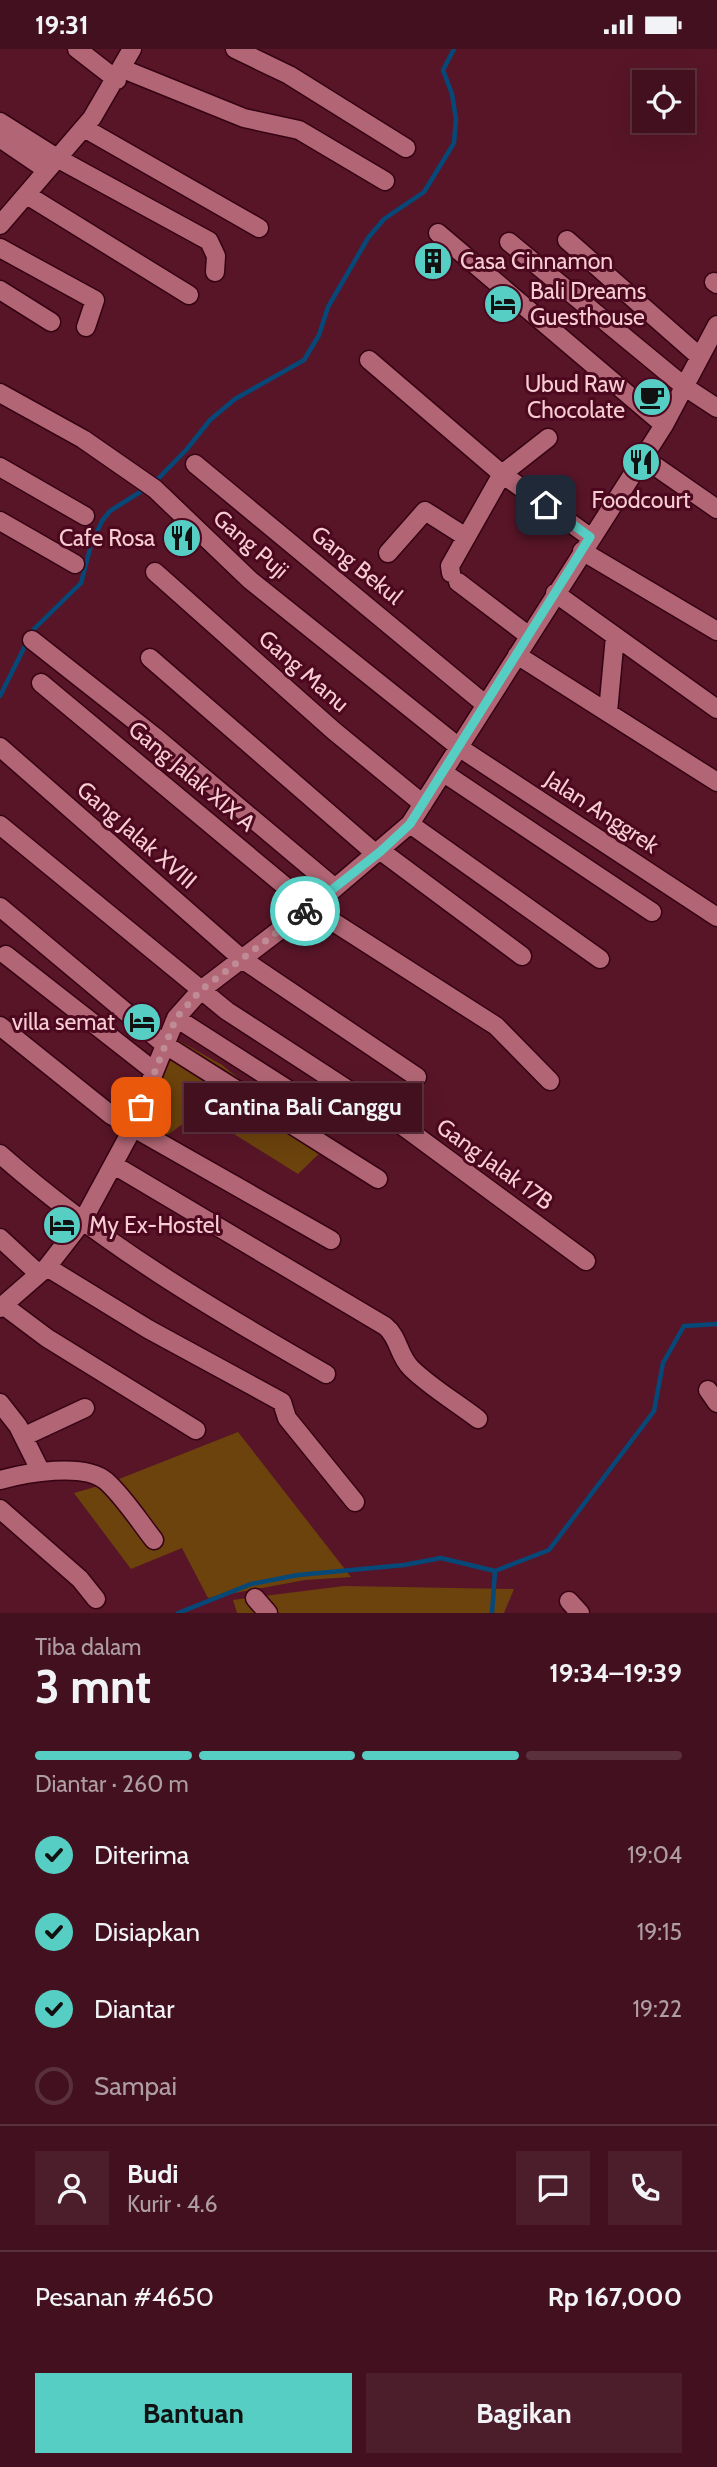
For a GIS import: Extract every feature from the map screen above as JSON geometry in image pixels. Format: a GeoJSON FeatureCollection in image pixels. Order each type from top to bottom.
{"type":"FeatureCollection","features":[{"type":"Feature","properties":{"kind":"street"},"geometry":{"type":"LineString","coordinates":[[77,49],[120,75],[244,118],[292,127],[385,181]]}},
{"type":"Feature","properties":{"kind":"street"},"geometry":{"type":"LineString","coordinates":[[0,225],[84,128],[120,75],[132,49]]}},
{"type":"Feature","properties":{"kind":"street"},"geometry":{"type":"LineString","coordinates":[[235,49],[289,75],[406,148]]}},
{"type":"Feature","properties":{"kind":"street"},"geometry":{"type":"LineString","coordinates":[[0,122],[52,164]]}},
{"type":"Feature","properties":{"kind":"street"},"geometry":{"type":"LineString","coordinates":[[84,128],[259,228]]}},
{"type":"Feature","properties":{"kind":"street"},"geometry":{"type":"LineString","coordinates":[[0,138],[209,241],[216,256],[215,272]]}},
{"type":"Feature","properties":{"kind":"street"},"geometry":{"type":"LineString","coordinates":[[27,195],[189,295]]}},
{"type":"Feature","properties":{"kind":"street"},"geometry":{"type":"LineString","coordinates":[[438,233],[664,425]]}},
{"type":"Feature","properties":{"kind":"street"},"geometry":{"type":"LineString","coordinates":[[567,240],[700,357]]}},
{"type":"Feature","properties":{"kind":"street"},"geometry":{"type":"LineString","coordinates":[[509,242],[685,387],[717,408]]}},
{"type":"Feature","properties":{"kind":"street"},"geometry":{"type":"LineString","coordinates":[[0,248],[95,300],[95,307],[86,327]]}},
{"type":"Feature","properties":{"kind":"street"},"geometry":{"type":"LineString","coordinates":[[0,290],[51,322]]}},
{"type":"Feature","properties":{"kind":"street"},"geometry":{"type":"LineString","coordinates":[[196,1430],[47,1338],[3,1300],[43,1271],[82,1222],[132,1128],[176,1018],[201,990],[335,888],[410,824],[664,425],[717,325]]}},
{"type":"Feature","properties":{"kind":"street"},"geometry":{"type":"LineString","coordinates":[[369,361],[586,544],[717,631]]}},
{"type":"Feature","properties":{"kind":"street","name":"Gang Puji"},"geometry":{"type":"LineString","coordinates":[[0,393],[83,439],[155,489],[250,580],[460,748]]}},
{"type":"Feature","properties":{"kind":"street"},"geometry":{"type":"LineString","coordinates":[[529,636],[453,574],[466,537],[502,474],[548,438]]}},
{"type":"Feature","properties":{"kind":"street"},"geometry":{"type":"LineString","coordinates":[[642,457],[717,509]]}},
{"type":"Feature","properties":{"kind":"street","name":"Gang Bekul"},"geometry":{"type":"LineString","coordinates":[[195,464],[486,705]]}},
{"type":"Feature","properties":{"kind":"street"},"geometry":{"type":"LineString","coordinates":[[0,467],[85,516]]}},
{"type":"Feature","properties":{"kind":"street"},"geometry":{"type":"LineString","coordinates":[[388,553],[425,511],[466,537]]}},
{"type":"Feature","properties":{"kind":"street"},"geometry":{"type":"LineString","coordinates":[[0,521],[75,564]]}},
{"type":"Feature","properties":{"kind":"street","name":"Gang Manu"},"geometry":{"type":"LineString","coordinates":[[155,572],[334,731],[424,804]]}},
{"type":"Feature","properties":{"kind":"street"},"geometry":{"type":"LineString","coordinates":[[555,593],[717,709]]}},
{"type":"Feature","properties":{"kind":"street"},"geometry":{"type":"LineString","coordinates":[[608,712],[615,636]]}},
{"type":"Feature","properties":{"kind":"street"},"geometry":{"type":"LineString","coordinates":[[32,640],[154,736],[335,888]]}},
{"type":"Feature","properties":{"kind":"street"},"geometry":{"type":"LineString","coordinates":[[517,655],[717,782]]}},
{"type":"Feature","properties":{"kind":"street"},"geometry":{"type":"LineString","coordinates":[[150,658],[379,853],[522,956]]}},
{"type":"Feature","properties":{"kind":"street","name":"Gang Jalak XIX A"},"geometry":{"type":"LineString","coordinates":[[41,683],[310,907],[496,1025],[550,1081]]}},
{"type":"Feature","properties":{"kind":"street","name":"Gang Jalak XVIII"},"geometry":{"type":"LineString","coordinates":[[0,747],[242,959],[417,1077]]}},
{"type":"Feature","properties":{"kind":"street","name":"Jalan Anggrek"},"geometry":{"type":"LineString","coordinates":[[460,748],[717,917]]}},
{"type":"Feature","properties":{"kind":"street"},"geometry":{"type":"LineString","coordinates":[[444,773],[652,912]]}},
{"type":"Feature","properties":{"kind":"street"},"geometry":{"type":"LineString","coordinates":[[410,824],[600,959]]}},
{"type":"Feature","properties":{"kind":"street","name":"Gang Jalak 17B"},"geometry":{"type":"LineString","coordinates":[[0,825],[201,990],[396,1121],[586,1261]]}},
{"type":"Feature","properties":{"kind":"street"},"geometry":{"type":"LineString","coordinates":[[0,907],[164,1045],[378,1179]]}},
{"type":"Feature","properties":{"kind":"street"},"geometry":{"type":"LineString","coordinates":[[6,955],[154,1071]]}},
{"type":"Feature","properties":{"kind":"street"},"geometry":{"type":"LineString","coordinates":[[176,1018],[331,1117]]}},
{"type":"Feature","properties":{"kind":"street"},"geometry":{"type":"LineString","coordinates":[[0,1026],[76,1090],[132,1128],[331,1240]]}},
{"type":"Feature","properties":{"kind":"street"},"geometry":{"type":"LineString","coordinates":[[0,1154],[82,1222],[212,1310],[326,1374]]}},
{"type":"Feature","properties":{"kind":"street"},"geometry":{"type":"LineString","coordinates":[[114,1165],[385,1326],[392,1331],[400,1352],[412,1369],[478,1419]]}},
{"type":"Feature","properties":{"kind":"street"},"geometry":{"type":"LineString","coordinates":[[0,1238],[43,1271],[278,1399],[286,1407],[287,1418],[355,1502]]}},
{"type":"Feature","properties":{"kind":"street"},"geometry":{"type":"LineString","coordinates":[[0,1403],[25,1436],[41,1472]]}},
{"type":"Feature","properties":{"kind":"street"},"geometry":{"type":"LineString","coordinates":[[25,1436],[85,1408]]}},
{"type":"Feature","properties":{"kind":"street"},"geometry":{"type":"LineString","coordinates":[[0,1480],[41,1472],[73,1471],[99,1476],[154,1540]]}},
{"type":"Feature","properties":{"kind":"street"},"geometry":{"type":"LineString","coordinates":[[0,1509],[80,1579],[96,1599]]}},
{"type":"Feature","properties":{"kind":"street"},"geometry":{"type":"LineString","coordinates":[[255,1598],[268,1613]]}},
{"type":"Feature","properties":{"kind":"shaded area"},"geometry":{"type":"Polygon","coordinates":[[[169,1035],[222,1065],[325,1148],[298,1174],[199,1112],[158,1142],[134,1131],[169,1035]]]}},
{"type":"Feature","properties":{"kind":"shaded area"},"geometry":{"type":"Polygon","coordinates":[[[238,1432],[351,1577],[305,1580],[208,1598],[182,1548],[131,1569],[74,1493],[109,1483],[238,1432]]]}},
{"type":"Feature","properties":{"kind":"shaded area"},"geometry":{"type":"Polygon","coordinates":[[[344,1586],[514,1589],[504,1613],[237,1613],[233,1600],[344,1586]]]}},
{"type":"Feature","properties":{"kind":"waterway"},"geometry":{"type":"LineString","coordinates":[[153,484],[187,449],[210,420],[235,399],[304,360],[319,335],[328,307],[368,238],[384,219],[424,192],[454,143],[456,119],[452,94],[443,70],[454,49]]}},
{"type":"Feature","properties":{"kind":"waterway"},"geometry":{"type":"LineString","coordinates":[[0,696],[33,630],[81,583],[91,545],[102,521],[110,511],[145,489]]}},
{"type":"Feature","properties":{"kind":"waterway"},"geometry":{"type":"LineString","coordinates":[[178,1613],[251,1584],[298,1575],[404,1565],[441,1558],[495,1571],[549,1550],[654,1411],[663,1363],[684,1326],[717,1324]]}},
{"type":"Feature","properties":{"kind":"waterway"},"geometry":{"type":"LineString","coordinates":[[492,1613],[495,1571]]}},
{"type":"Feature","properties":{"kind":"way so far"},"geometry":{"type":"LineString","coordinates":[[141,1107],[176,1018],[201,990],[305,911]]}},
{"type":"Feature","properties":{"kind":"place","name":"Casa Cinnamon"},"geometry":{"type":"Point","coordinates":[433,261]}},
{"type":"Feature","properties":{"kind":"place","name":"Bali Dreams Guesthouse"},"geometry":{"type":"Point","coordinates":[503,304]}},
{"type":"Feature","properties":{"kind":"place","name":"Ubud Raw Chocolate"},"geometry":{"type":"Point","coordinates":[652,397]}},
{"type":"Feature","properties":{"kind":"place","name":"Foodcourt"},"geometry":{"type":"Point","coordinates":[641,462]}},
{"type":"Feature","properties":{"kind":"place","name":"Cafe Rosa"},"geometry":{"type":"Point","coordinates":[182,538]}},
{"type":"Feature","properties":{"kind":"place","name":"villa semat"},"geometry":{"type":"Point","coordinates":[142,1022]}},
{"type":"Feature","properties":{"kind":"place","name":"Cantina Bali Canggu"},"geometry":{"type":"Point","coordinates":[141,1107]}},
{"type":"Feature","properties":{"kind":"place","name":"My Ex-Hostel"},"geometry":{"type":"Point","coordinates":[62,1225]}},
{"type":"Feature","properties":{"kind":"route"},"geometry":{"type":"LineString","coordinates":[[305,911],[381,851],[410,824],[590,537],[546,505]]}}]}
